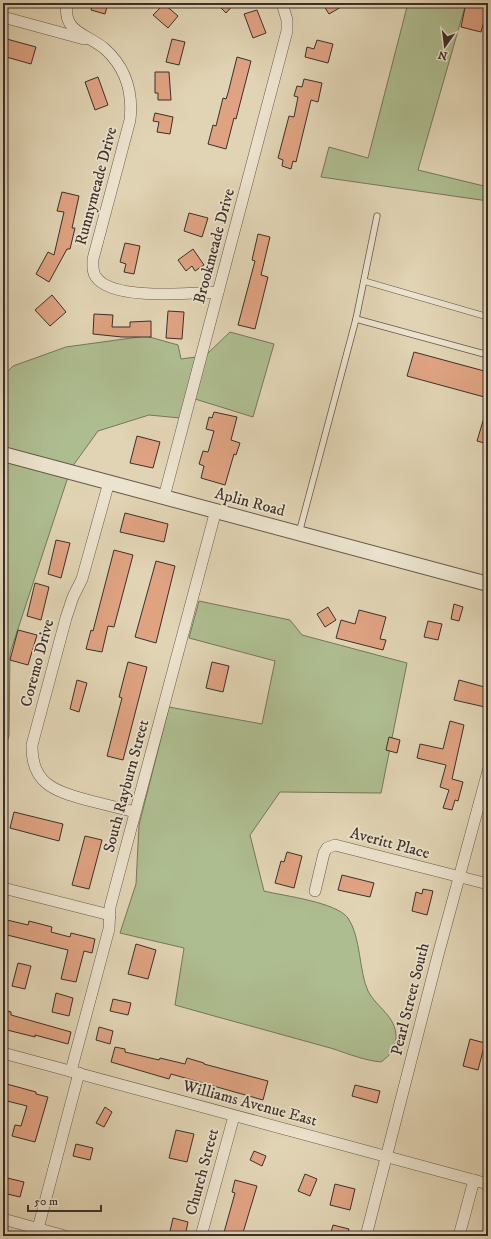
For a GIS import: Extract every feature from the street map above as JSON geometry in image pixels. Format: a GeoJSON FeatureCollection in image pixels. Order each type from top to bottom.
{"type":"FeatureCollection","features":[{"type":"Feature","properties":{"kind":"street","name":"Runnymeade Drive"},"geometry":{"type":"LineString","coordinates":[[67,3],[68,18],[73,28],[80,35],[94,42],[112,56],[124,74],[131,97],[130,120],[93,259],[94,273],[96,277],[106,285],[135,293],[152,294],[218,292]]}},
{"type":"Feature","properties":{"kind":"street","name":"Brookmeade Drive"},"geometry":{"type":"LineString","coordinates":[[164,497],[287,31],[287,20],[282,3]]}},
{"type":"Feature","properties":{"kind":"street"},"geometry":{"type":"LineString","coordinates":[[3,17],[94,42]]}},
{"type":"Feature","properties":{"kind":"street","name":"Aplin Road"},"geometry":{"type":"LineString","coordinates":[[3,454],[488,584]]}},
{"type":"Feature","properties":{"kind":"street","name":"Coremo Drive"},"geometry":{"type":"LineString","coordinates":[[109,482],[82,579],[73,597],[66,618],[32,745],[32,755],[35,770],[40,778],[56,791],[136,812]]}},
{"type":"Feature","properties":{"kind":"street","name":"South Rayburn Street"},"geometry":{"type":"LineString","coordinates":[[37,1232],[109,929],[110,907],[216,510]]}},
{"type":"Feature","properties":{"kind":"street","name":"Pearl Street South"},"geometry":{"type":"LineString","coordinates":[[366,1236],[488,771]]}},
{"type":"Feature","properties":{"kind":"street","name":"Averitt Place"},"geometry":{"type":"LineString","coordinates":[[315,891],[324,854],[327,848],[335,845],[488,884]]}},
{"type":"Feature","properties":{"kind":"street"},"geometry":{"type":"LineString","coordinates":[[3,888],[110,915]]}},
{"type":"Feature","properties":{"kind":"street","name":"Williams Avenue East"},"geometry":{"type":"LineString","coordinates":[[3,1053],[488,1184]]}},
{"type":"Feature","properties":{"kind":"street","name":"Church Street"},"geometry":{"type":"LineString","coordinates":[[201,1236],[234,1116]]}},
{"type":"Feature","properties":{"kind":"street"},"geometry":{"type":"LineString","coordinates":[[459,1236],[474,1180]]}},
{"type":"Feature","properties":{"kind":"street"},"geometry":{"type":"LineString","coordinates":[[3,1220],[37,1232],[65,1236]]}},
{"type":"Feature","properties":{"kind":"lane"},"geometry":{"type":"LineString","coordinates":[[299,533],[356,319],[377,216]]}},
{"type":"Feature","properties":{"kind":"lane"},"geometry":{"type":"LineString","coordinates":[[364,281],[488,317]]}},
{"type":"Feature","properties":{"kind":"lane"},"geometry":{"type":"LineString","coordinates":[[356,319],[488,355]]}},
{"type":"Feature","properties":{"kind":"green space"},"geometry":{"type":"Polygon","coordinates":[[[408,3],[466,3],[418,170],[488,187],[488,201],[321,177],[329,147],[368,158],[408,3]]]}},
{"type":"Feature","properties":{"kind":"green space"},"geometry":{"type":"Polygon","coordinates":[[[230,332],[274,344],[253,417],[195,399],[206,355],[230,332]]]}},
{"type":"Feature","properties":{"kind":"green space"},"geometry":{"type":"Polygon","coordinates":[[[146,336],[178,345],[181,359],[196,357],[180,418],[149,415],[98,431],[72,467],[3,448],[3,376],[13,366],[66,347],[146,336]]]}},
{"type":"Feature","properties":{"kind":"green space"},"geometry":{"type":"Polygon","coordinates":[[[3,460],[68,477],[10,653],[9,736],[3,754],[3,460]]]}},
{"type":"Feature","properties":{"kind":"green space"},"geometry":{"type":"Polygon","coordinates":[[[199,601],[290,620],[302,635],[407,663],[381,793],[280,792],[250,835],[264,891],[321,904],[342,912],[348,918],[358,944],[363,974],[368,991],[390,1018],[395,1030],[396,1042],[394,1049],[381,1062],[175,1005],[184,948],[120,933],[136,884],[139,825],[169,707],[262,724],[275,661],[189,638],[199,601]]]}},
{"type":"Feature","properties":{"kind":"building"},"geometry":{"type":"Polygon","coordinates":[[[93,3],[108,3],[105,14],[91,10],[93,3]]]}},
{"type":"Feature","properties":{"kind":"building"},"geometry":{"type":"Polygon","coordinates":[[[216,3],[235,3],[226,13],[216,3]]]}},
{"type":"Feature","properties":{"kind":"building"},"geometry":{"type":"Polygon","coordinates":[[[322,3],[348,3],[329,14],[322,3]]]}},
{"type":"Feature","properties":{"kind":"building"},"geometry":{"type":"Polygon","coordinates":[[[466,3],[488,6],[481,32],[461,27],[466,3]]]}},
{"type":"Feature","properties":{"kind":"building"},"geometry":{"type":"Polygon","coordinates":[[[164,4],[178,16],[168,28],[153,15],[164,4]]]}},
{"type":"Feature","properties":{"kind":"building"},"geometry":{"type":"Polygon","coordinates":[[[257,10],[266,33],[253,38],[244,14],[257,10]]]}},
{"type":"Feature","properties":{"kind":"building"},"geometry":{"type":"Polygon","coordinates":[[[3,38],[36,47],[31,64],[3,56],[3,38]]]}},
{"type":"Feature","properties":{"kind":"building"},"geometry":{"type":"Polygon","coordinates":[[[172,39],[185,42],[179,65],[166,62],[172,39]]]}},
{"type":"Feature","properties":{"kind":"building"},"geometry":{"type":"Polygon","coordinates":[[[317,40],[333,44],[328,63],[305,57],[307,47],[314,49],[317,40]]]}},
{"type":"Feature","properties":{"kind":"building"},"geometry":{"type":"Polygon","coordinates":[[[237,57],[251,61],[236,119],[234,118],[226,149],[208,144],[213,125],[216,126],[223,98],[226,99],[228,93],[237,57]]]}},
{"type":"Feature","properties":{"kind":"building"},"geometry":{"type":"Polygon","coordinates":[[[155,72],[169,72],[171,100],[158,100],[158,93],[155,93],[155,72]]]}},
{"type":"Feature","properties":{"kind":"building"},"geometry":{"type":"Polygon","coordinates":[[[98,77],[108,105],[95,110],[85,82],[98,77]]]}},
{"type":"Feature","properties":{"kind":"building"},"geometry":{"type":"Polygon","coordinates":[[[304,79],[322,83],[318,102],[311,100],[296,162],[293,161],[291,169],[282,166],[283,160],[278,158],[289,116],[294,117],[298,97],[294,96],[297,86],[302,87],[304,79]]]}},
{"type":"Feature","properties":{"kind":"building"},"geometry":{"type":"Polygon","coordinates":[[[155,113],[173,117],[170,134],[157,132],[159,122],[153,121],[155,113]]]}},
{"type":"Feature","properties":{"kind":"building"},"geometry":{"type":"Polygon","coordinates":[[[62,192],[79,196],[72,228],[75,228],[70,249],[67,249],[49,282],[36,274],[48,252],[54,255],[64,212],[57,211],[62,192]]]}},
{"type":"Feature","properties":{"kind":"building"},"geometry":{"type":"Polygon","coordinates":[[[189,213],[208,218],[202,237],[184,231],[189,213]]]}},
{"type":"Feature","properties":{"kind":"building"},"geometry":{"type":"Polygon","coordinates":[[[258,234],[270,237],[261,275],[268,277],[255,329],[238,325],[255,261],[252,260],[258,234]]]}},
{"type":"Feature","properties":{"kind":"building"},"geometry":{"type":"Polygon","coordinates":[[[125,243],[140,246],[134,274],[124,272],[126,264],[120,262],[125,243]]]}},
{"type":"Feature","properties":{"kind":"building"},"geometry":{"type":"Polygon","coordinates":[[[193,249],[204,265],[195,271],[192,266],[186,271],[178,260],[193,249]]]}},
{"type":"Feature","properties":{"kind":"building"},"geometry":{"type":"Polygon","coordinates":[[[52,295],[66,312],[50,326],[35,310],[52,295]]]}},
{"type":"Feature","properties":{"kind":"building"},"geometry":{"type":"Polygon","coordinates":[[[168,311],[184,312],[182,339],[166,338],[168,311]]]}},
{"type":"Feature","properties":{"kind":"building"},"geometry":{"type":"Polygon","coordinates":[[[94,314],[113,315],[112,327],[130,327],[130,322],[151,321],[151,337],[122,337],[93,334],[94,314]]]}},
{"type":"Feature","properties":{"kind":"building"},"geometry":{"type":"Polygon","coordinates":[[[414,352],[488,372],[488,398],[407,376],[414,352]]]}},
{"type":"Feature","properties":{"kind":"building"},"geometry":{"type":"Polygon","coordinates":[[[486,411],[488,411],[488,444],[477,441],[486,411]]]}},
{"type":"Feature","properties":{"kind":"building"},"geometry":{"type":"Polygon","coordinates":[[[214,412],[237,417],[231,440],[240,443],[236,455],[234,454],[225,485],[201,478],[204,466],[199,464],[203,451],[208,452],[214,431],[206,429],[209,417],[212,418],[214,412]]]}},
{"type":"Feature","properties":{"kind":"building"},"geometry":{"type":"Polygon","coordinates":[[[137,436],[160,442],[153,468],[130,463],[137,436]]]}},
{"type":"Feature","properties":{"kind":"building"},"geometry":{"type":"Polygon","coordinates":[[[125,513],[168,524],[164,542],[120,532],[125,513]]]}},
{"type":"Feature","properties":{"kind":"building"},"geometry":{"type":"Polygon","coordinates":[[[56,540],[70,543],[61,578],[48,574],[56,540]]]}},
{"type":"Feature","properties":{"kind":"building"},"geometry":{"type":"Polygon","coordinates":[[[114,550],[133,555],[114,627],[108,626],[102,652],[86,649],[91,630],[93,631],[114,550]]]}},
{"type":"Feature","properties":{"kind":"building"},"geometry":{"type":"Polygon","coordinates":[[[156,561],[175,566],[156,643],[135,637],[156,561]]]}},
{"type":"Feature","properties":{"kind":"building"},"geometry":{"type":"Polygon","coordinates":[[[35,583],[49,587],[41,620],[27,616],[35,583]]]}},
{"type":"Feature","properties":{"kind":"building"},"geometry":{"type":"Polygon","coordinates":[[[454,604],[463,607],[459,621],[451,619],[454,604]]]}},
{"type":"Feature","properties":{"kind":"building"},"geometry":{"type":"Polygon","coordinates":[[[328,607],[336,620],[325,627],[317,614],[328,607]]]}},
{"type":"Feature","properties":{"kind":"building"},"geometry":{"type":"Polygon","coordinates":[[[359,610],[386,617],[380,639],[386,640],[383,650],[336,638],[341,620],[355,624],[359,610]]]}},
{"type":"Feature","properties":{"kind":"building"},"geometry":{"type":"Polygon","coordinates":[[[428,621],[442,624],[438,640],[424,637],[428,621]]]}},
{"type":"Feature","properties":{"kind":"building"},"geometry":{"type":"Polygon","coordinates":[[[18,630],[37,635],[28,665],[10,660],[18,630]]]}},
{"type":"Feature","properties":{"kind":"building"},"geometry":{"type":"Polygon","coordinates":[[[128,662],[147,667],[123,760],[107,756],[122,698],[119,697],[128,662]]]}},
{"type":"Feature","properties":{"kind":"building"},"geometry":{"type":"Polygon","coordinates":[[[212,662],[229,666],[223,692],[206,688],[212,662]]]}},
{"type":"Feature","properties":{"kind":"building"},"geometry":{"type":"Polygon","coordinates":[[[77,680],[87,683],[79,712],[70,709],[77,680]]]}},
{"type":"Feature","properties":{"kind":"building"},"geometry":{"type":"Polygon","coordinates":[[[459,680],[488,688],[485,707],[454,700],[459,680]]]}},
{"type":"Feature","properties":{"kind":"building"},"geometry":{"type":"Polygon","coordinates":[[[450,721],[464,725],[452,779],[463,782],[458,801],[455,800],[452,810],[443,808],[449,790],[440,787],[446,765],[417,758],[420,744],[443,749],[450,721]]]}},
{"type":"Feature","properties":{"kind":"building"},"geometry":{"type":"Polygon","coordinates":[[[389,737],[400,740],[397,753],[386,750],[389,737]]]}},
{"type":"Feature","properties":{"kind":"building"},"geometry":{"type":"Polygon","coordinates":[[[14,812],[63,824],[59,841],[10,828],[14,812]]]}},
{"type":"Feature","properties":{"kind":"building"},"geometry":{"type":"Polygon","coordinates":[[[85,836],[102,840],[89,889],[72,885],[85,836]]]}},
{"type":"Feature","properties":{"kind":"building"},"geometry":{"type":"Polygon","coordinates":[[[287,852],[302,856],[294,888],[275,883],[281,861],[284,862],[287,852]]]}},
{"type":"Feature","properties":{"kind":"building"},"geometry":{"type":"Polygon","coordinates":[[[342,875],[374,883],[370,897],[338,890],[342,875]]]}},
{"type":"Feature","properties":{"kind":"building"},"geometry":{"type":"Polygon","coordinates":[[[423,889],[433,891],[427,915],[412,911],[416,892],[422,894],[423,889]]]}},
{"type":"Feature","properties":{"kind":"building"},"geometry":{"type":"Polygon","coordinates":[[[7,920],[28,925],[29,921],[52,927],[51,932],[70,937],[71,933],[95,939],[92,953],[84,951],[76,982],[61,979],[68,950],[3,934],[7,920]]]}},
{"type":"Feature","properties":{"kind":"building"},"geometry":{"type":"Polygon","coordinates":[[[136,944],[156,950],[148,979],[128,974],[136,944]]]}},
{"type":"Feature","properties":{"kind":"building"},"geometry":{"type":"Polygon","coordinates":[[[18,963],[31,966],[25,989],[12,986],[18,963]]]}},
{"type":"Feature","properties":{"kind":"building"},"geometry":{"type":"Polygon","coordinates":[[[56,993],[73,998],[69,1016],[52,1012],[56,993]]]}},
{"type":"Feature","properties":{"kind":"building"},"geometry":{"type":"Polygon","coordinates":[[[113,999],[131,1003],[128,1015],[110,1011],[113,999]]]}},
{"type":"Feature","properties":{"kind":"building"},"geometry":{"type":"Polygon","coordinates":[[[3,1010],[11,1012],[11,1015],[71,1032],[68,1044],[35,1035],[35,1037],[7,1030],[6,1034],[3,1033],[3,1010]]]}},
{"type":"Feature","properties":{"kind":"building"},"geometry":{"type":"Polygon","coordinates":[[[99,1027],[113,1031],[110,1044],[96,1040],[99,1027]]]}},
{"type":"Feature","properties":{"kind":"building"},"geometry":{"type":"Polygon","coordinates":[[[470,1039],[485,1043],[478,1070],[463,1066],[470,1039]]]}},
{"type":"Feature","properties":{"kind":"building"},"geometry":{"type":"Polygon","coordinates":[[[115,1047],[125,1049],[125,1052],[185,1064],[187,1058],[268,1081],[263,1100],[171,1074],[169,1079],[111,1062],[115,1047]]]}},
{"type":"Feature","properties":{"kind":"building"},"geometry":{"type":"Polygon","coordinates":[[[3,1083],[36,1092],[36,1094],[48,1097],[35,1142],[12,1136],[15,1125],[21,1126],[27,1106],[3,1100],[3,1083]]]}},
{"type":"Feature","properties":{"kind":"building"},"geometry":{"type":"Polygon","coordinates":[[[355,1085],[380,1091],[377,1103],[352,1096],[355,1085]]]}},
{"type":"Feature","properties":{"kind":"building"},"geometry":{"type":"Polygon","coordinates":[[[105,1107],[112,1112],[104,1127],[96,1123],[105,1107]]]}},
{"type":"Feature","properties":{"kind":"building"},"geometry":{"type":"Polygon","coordinates":[[[176,1130],[194,1134],[187,1162],[169,1158],[176,1130]]]}},
{"type":"Feature","properties":{"kind":"building"},"geometry":{"type":"Polygon","coordinates":[[[76,1144],[93,1148],[90,1160],[73,1156],[76,1144]]]}},
{"type":"Feature","properties":{"kind":"building"},"geometry":{"type":"Polygon","coordinates":[[[254,1151],[266,1156],[262,1166],[250,1160],[254,1151]]]}},
{"type":"Feature","properties":{"kind":"building"},"geometry":{"type":"Polygon","coordinates":[[[305,1174],[317,1179],[310,1196],[298,1191],[305,1174]]]}},
{"type":"Feature","properties":{"kind":"building"},"geometry":{"type":"Polygon","coordinates":[[[3,1177],[24,1182],[20,1197],[3,1193],[3,1177]]]}},
{"type":"Feature","properties":{"kind":"building"},"geometry":{"type":"Polygon","coordinates":[[[235,1180],[257,1186],[242,1236],[223,1236],[235,1193],[232,1192],[235,1180]]]}},
{"type":"Feature","properties":{"kind":"building"},"geometry":{"type":"Polygon","coordinates":[[[335,1184],[355,1189],[350,1210],[330,1205],[335,1184]]]}},
{"type":"Feature","properties":{"kind":"building"},"geometry":{"type":"Polygon","coordinates":[[[173,1218],[188,1222],[185,1236],[169,1236],[173,1218]]]}},
{"type":"Feature","properties":{"kind":"building"},"geometry":{"type":"Polygon","coordinates":[[[333,1225],[349,1229],[347,1236],[330,1236],[333,1225]]]}}]}
